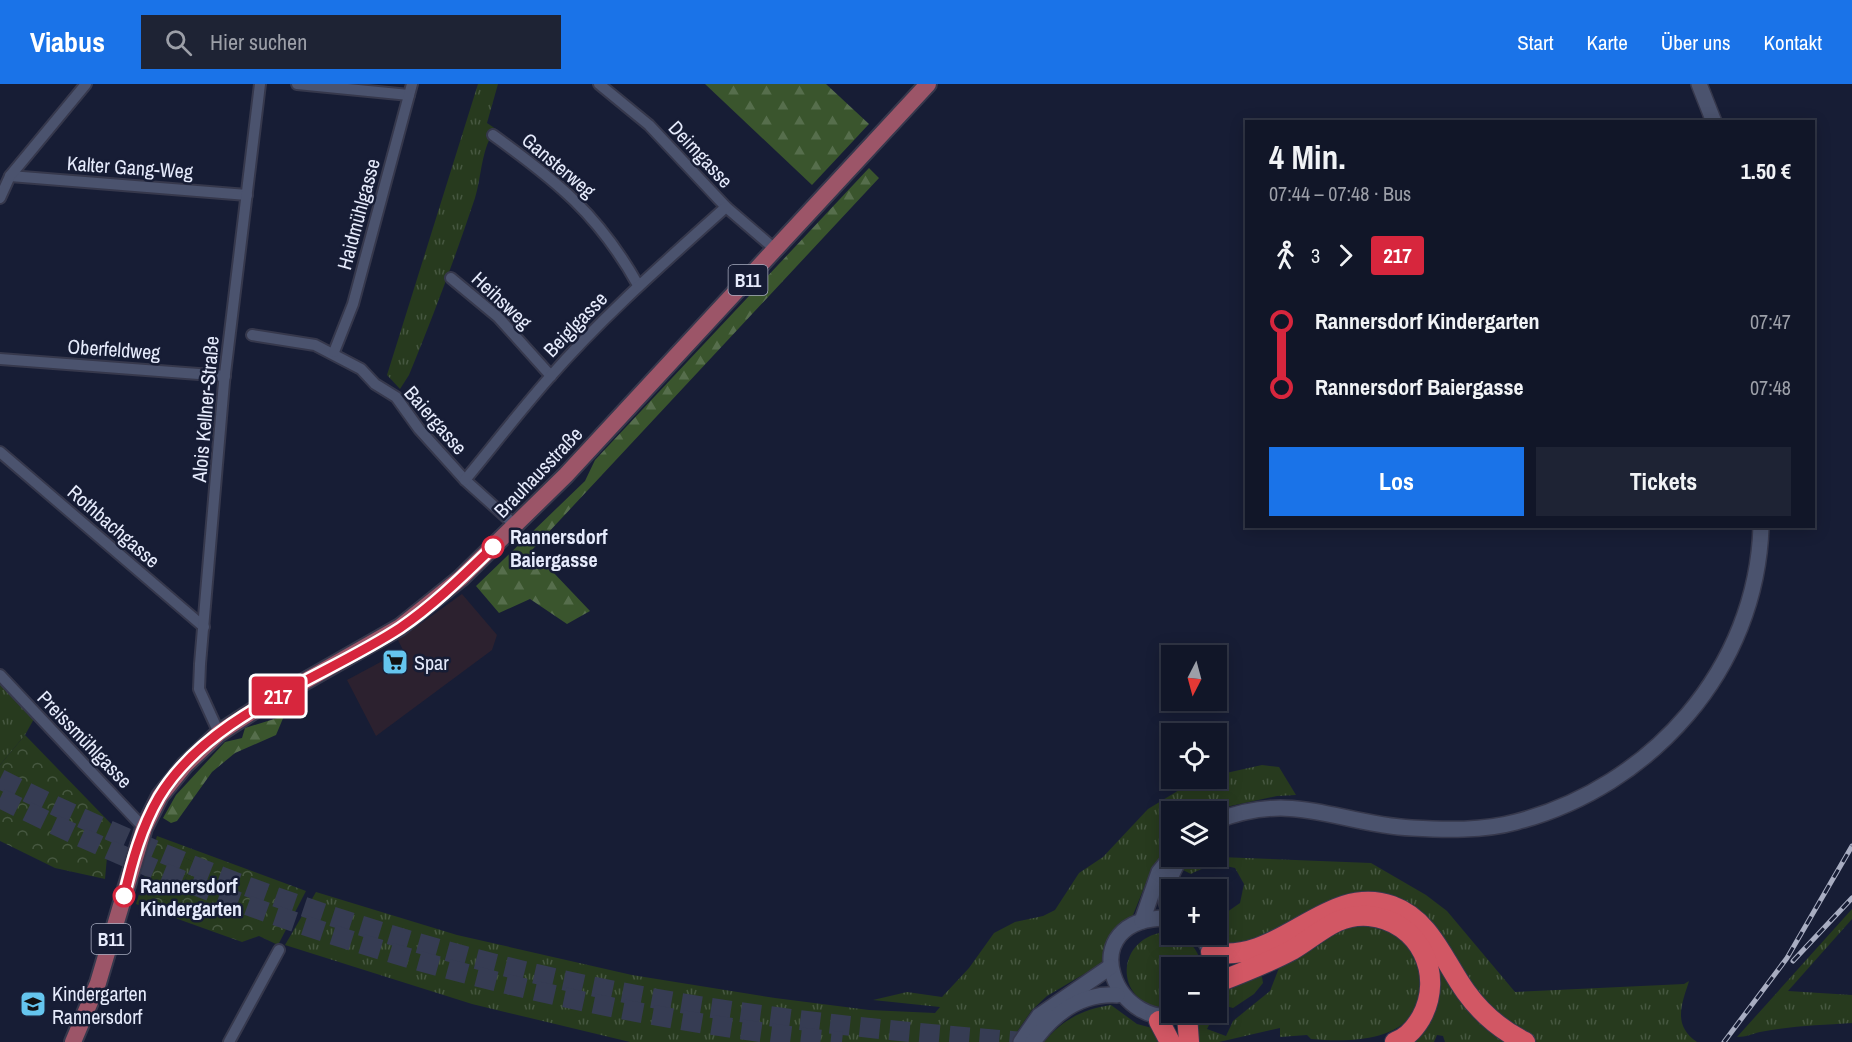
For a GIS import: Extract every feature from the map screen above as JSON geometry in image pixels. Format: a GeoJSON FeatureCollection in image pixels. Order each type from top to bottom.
{"type":"FeatureCollection","features":[{"type":"Feature","properties":{"kind":"highway"},"geometry":{"type":"LineString","coordinates":[[1226,957],[1259,949],[1324,913],[1347,905],[1370,902],[1393,906],[1413,919],[1432,937],[1466,992],[1485,1014],[1508,1034],[1525,1042]]}},
{"type":"Feature","properties":{"kind":"highway"},"geometry":{"type":"LineString","coordinates":[[1227,978],[1294,949],[1329,924],[1348,917],[1369,916],[1388,920],[1418,943],[1425,954],[1431,977],[1427,1007],[1416,1027],[1395,1042]]}},
{"type":"Feature","properties":{"kind":"highway"},"geometry":{"type":"LineString","coordinates":[[1159,1021],[1170,1042]]}},
{"type":"Feature","properties":{"kind":"highway"},"geometry":{"type":"LineString","coordinates":[[1188,1023],[1189,1042]]}},
{"type":"Feature","properties":{"kind":"main road","name":"Brauhausstraße"},"geometry":{"type":"LineString","coordinates":[[73,1042],[98,983],[144,828],[160,796],[173,780],[219,733],[256,709],[400,627],[461,578],[516,526],[776,250],[928,84]]}},
{"type":"Feature","properties":{"kind":"main road"},"geometry":{"type":"LineString","coordinates":[[1699,84],[1713,120]]}},
{"type":"Feature","properties":{"kind":"main road"},"geometry":{"type":"LineString","coordinates":[[1227,817],[1265,807],[1298,808],[1410,828],[1462,829],[1514,823],[1563,806],[1609,784],[1657,748],[1685,720],[1711,685],[1733,646],[1750,597],[1761,528]]}},
{"type":"Feature","properties":{"kind":"main road"},"geometry":{"type":"LineString","coordinates":[[1142,921],[1159,872],[1163,867]]}},
{"type":"Feature","properties":{"kind":"main road"},"geometry":{"type":"LineString","coordinates":[[1159,1021],[1133,1012],[1117,995],[1111,981],[1110,967],[1112,952],[1129,928],[1142,921],[1161,917]]}},
{"type":"Feature","properties":{"kind":"main road"},"geometry":{"type":"LineString","coordinates":[[1022,1042],[1039,1016],[1110,967]]}},
{"type":"Feature","properties":{"kind":"main road"},"geometry":{"type":"LineString","coordinates":[[1033,1042],[1053,1018],[1084,998],[1102,994],[1117,995]]}},
{"type":"Feature","properties":{"kind":"street"},"geometry":{"type":"LineString","coordinates":[[0,198],[10,176],[86,84]]}},
{"type":"Feature","properties":{"kind":"street","name":"Alois Kellner-Straße"},"geometry":{"type":"LineString","coordinates":[[219,733],[199,688],[225,376],[260,84]]}},
{"type":"Feature","properties":{"kind":"street"},"geometry":{"type":"LineString","coordinates":[[297,84],[410,89]]}},
{"type":"Feature","properties":{"kind":"street","name":"Deimgasse"},"geometry":{"type":"LineString","coordinates":[[599,84],[649,125],[726,207],[776,250]]}},
{"type":"Feature","properties":{"kind":"street","name":"Haidmühlgasse"},"geometry":{"type":"LineString","coordinates":[[334,352],[353,304],[410,89]]}},
{"type":"Feature","properties":{"kind":"street","name":"Gansterweg"},"geometry":{"type":"LineString","coordinates":[[493,135],[565,189],[591,215],[621,254],[638,285]]}},
{"type":"Feature","properties":{"kind":"street","name":"Kalter Gang-Weg"},"geometry":{"type":"LineString","coordinates":[[10,176],[247,195]]}},
{"type":"Feature","properties":{"kind":"street","name":"Beiglgasse"},"geometry":{"type":"LineString","coordinates":[[465,480],[550,376],[638,285],[726,207]]}},
{"type":"Feature","properties":{"kind":"street","name":"Heihsweg"},"geometry":{"type":"LineString","coordinates":[[451,278],[498,317],[550,376]]}},
{"type":"Feature","properties":{"kind":"street","name":"Baiergasse"},"geometry":{"type":"LineString","coordinates":[[252,335],[297,340],[334,352],[361,369],[375,384],[396,397],[419,429],[465,480],[516,526]]}},
{"type":"Feature","properties":{"kind":"street","name":"Oberfeldweg"},"geometry":{"type":"LineString","coordinates":[[0,359],[225,376]]}},
{"type":"Feature","properties":{"kind":"street","name":"Rothbachgasse"},"geometry":{"type":"LineString","coordinates":[[0,452],[204,627]]}},
{"type":"Feature","properties":{"kind":"street","name":"Preissmühlgasse"},"geometry":{"type":"LineString","coordinates":[[0,675],[144,828]]}},
{"type":"Feature","properties":{"kind":"street"},"geometry":{"type":"LineString","coordinates":[[229,1042],[279,950]]}},
{"type":"Feature","properties":{"kind":"shaded area"},"geometry":{"type":"Polygon","coordinates":[[[462,594],[497,635],[492,650],[376,736],[347,680],[403,650],[398,640],[462,594]]]}},
{"type":"Feature","properties":{"kind":"green space"},"geometry":{"type":"Polygon","coordinates":[[[478,84],[498,84],[487,123],[496,129],[487,144],[475,198],[444,287],[409,375],[400,389],[387,375],[478,84]]]}},
{"type":"Feature","properties":{"kind":"green space"},"geometry":{"type":"Polygon","coordinates":[[[705,84],[826,84],[869,124],[812,185],[705,84]]]}},
{"type":"Feature","properties":{"kind":"green space"},"geometry":{"type":"Polygon","coordinates":[[[869,168],[879,178],[532,550],[590,611],[567,624],[530,599],[499,613],[476,586],[585,481],[595,460],[869,168]]]}},
{"type":"Feature","properties":{"kind":"green space"},"geometry":{"type":"Polygon","coordinates":[[[0,683],[35,717],[25,735],[0,765],[0,683]]]}},
{"type":"Feature","properties":{"kind":"green space"},"geometry":{"type":"Polygon","coordinates":[[[284,716],[276,735],[235,753],[212,772],[177,821],[171,823],[163,818],[176,795],[225,742],[242,738],[245,728],[284,716]]]}},
{"type":"Feature","properties":{"kind":"green space"},"geometry":{"type":"Polygon","coordinates":[[[25,735],[120,833],[119,840],[107,857],[105,879],[55,868],[0,841],[0,765],[25,735]]]}},
{"type":"Feature","properties":{"kind":"green space"},"geometry":{"type":"Polygon","coordinates":[[[1262,765],[1279,767],[1296,795],[1277,796],[1227,807],[1227,801],[1161,801],[1181,789],[1227,789],[1227,773],[1262,765]]]}},
{"type":"Feature","properties":{"kind":"green space"},"geometry":{"type":"Polygon","coordinates":[[[1161,801],[1161,856],[1152,868],[1133,915],[1106,961],[1047,996],[1032,1010],[1010,1042],[630,1042],[472,1004],[285,945],[316,892],[457,935],[632,975],[775,998],[869,1010],[935,1013],[940,1007],[873,1000],[907,992],[942,997],[969,968],[994,933],[1015,922],[1043,916],[1055,910],[1079,873],[1103,857],[1148,809],[1161,801]]]}},
{"type":"Feature","properties":{"kind":"green space"},"geometry":{"type":"Polygon","coordinates":[[[157,836],[306,891],[278,945],[259,936],[242,942],[136,904],[157,836]],[[170,851],[173,887],[152,896],[166,900],[178,909],[186,895],[182,886],[188,873],[195,867],[194,862],[170,851]]]}},
{"type":"Feature","properties":{"kind":"green space"},"geometry":{"type":"Polygon","coordinates":[[[171,851],[194,862],[195,867],[188,873],[182,886],[186,895],[178,909],[166,900],[152,896],[173,887],[171,851]]]}},
{"type":"Feature","properties":{"kind":"green space"},"geometry":{"type":"Polygon","coordinates":[[[1227,857],[1371,863],[1426,895],[1447,911],[1515,992],[1684,984],[1689,981],[1681,1014],[1684,1029],[1697,1042],[1533,1042],[1497,1019],[1404,908],[1243,949],[1223,945],[1227,945],[1227,912],[1240,903],[1244,884],[1235,868],[1227,867],[1227,857]]]}},
{"type":"Feature","properties":{"kind":"green space"},"geometry":{"type":"Polygon","coordinates":[[[1185,867],[1209,867],[1191,874],[1183,870],[1185,867]]]}},
{"type":"Feature","properties":{"kind":"green space"},"geometry":{"type":"Polygon","coordinates":[[[207,870],[241,883],[231,908],[197,896],[207,870]]]}},
{"type":"Feature","properties":{"kind":"green space"},"geometry":{"type":"Polygon","coordinates":[[[1852,909],[1852,919],[1788,991],[1852,995],[1852,1023],[1783,1028],[1737,1037],[1852,909]]]}},
{"type":"Feature","properties":{"kind":"green space"},"geometry":{"type":"Polygon","coordinates":[[[1376,924],[1407,942],[1426,980],[1415,1012],[1406,1022],[1382,1035],[1354,1040],[1311,1039],[1307,1035],[1280,1037],[1280,1028],[1219,1042],[1196,1042],[1196,1023],[1210,1023],[1207,1029],[1226,1036],[1233,1021],[1270,991],[1279,968],[1325,936],[1352,925],[1376,924]]]}},
{"type":"Feature","properties":{"kind":"green space"},"geometry":{"type":"Polygon","coordinates":[[[1161,933],[1161,945],[1191,945],[1199,957],[1161,957],[1161,1006],[1153,1006],[1140,999],[1131,988],[1127,975],[1128,961],[1134,948],[1146,938],[1161,933]]]}},
{"type":"Feature","properties":{"kind":"green space"},"geometry":{"type":"Polygon","coordinates":[[[1438,963],[1511,1042],[1445,1042],[1443,1036],[1437,1035],[1434,1042],[1412,1042],[1428,1025],[1437,1007],[1440,986],[1438,963]]]}},
{"type":"Feature","properties":{"kind":"green space"},"geometry":{"type":"Polygon","coordinates":[[[1259,976],[1262,977],[1263,983],[1254,994],[1233,1008],[1227,1006],[1227,988],[1259,976]]]}},
{"type":"Feature","properties":{"kind":"green space"},"geometry":{"type":"Polygon","coordinates":[[[1111,1005],[1137,1024],[1156,1029],[1163,1042],[1044,1042],[1074,1017],[1091,1009],[1111,1005]]]}},
{"type":"Feature","properties":{"kind":"tunnel"},"geometry":{"type":"LineString","coordinates":[[0,779],[157,851],[237,883],[318,912],[484,961],[652,998],[745,1013],[1025,1042]]}},
{"type":"Feature","properties":{"kind":"tunnel"},"geometry":{"type":"LineString","coordinates":[[0,798],[100,845],[201,888],[305,925],[410,958],[516,986],[624,1010],[732,1028],[842,1042]]}},
{"type":"Feature","properties":{"kind":"railway"},"geometry":{"type":"LineString","coordinates":[[1724,1042],[1787,958],[1852,846]]}},
{"type":"Feature","properties":{"kind":"railway"},"geometry":{"type":"LineString","coordinates":[[1793,961],[1852,898]]}},
{"type":"Feature","properties":{"kind":"bus line","name":"217"},"geometry":{"type":"LineString","coordinates":[[124,896],[144,828],[160,796],[185,765],[219,733],[256,709],[400,627],[461,578],[493,547]]}},
{"type":"Feature","properties":{"kind":"place","name":"Rannersdorf Baiergasse"},"geometry":{"type":"Point","coordinates":[493,547]}},
{"type":"Feature","properties":{"kind":"place","name":"Spar"},"geometry":{"type":"Point","coordinates":[395,662]}},
{"type":"Feature","properties":{"kind":"place","name":"Rannersdorf Kindergarten"},"geometry":{"type":"Point","coordinates":[124,896]}},
{"type":"Feature","properties":{"kind":"place","name":"Kindergarten Rannersdorf"},"geometry":{"type":"Point","coordinates":[33,1004]}}]}
